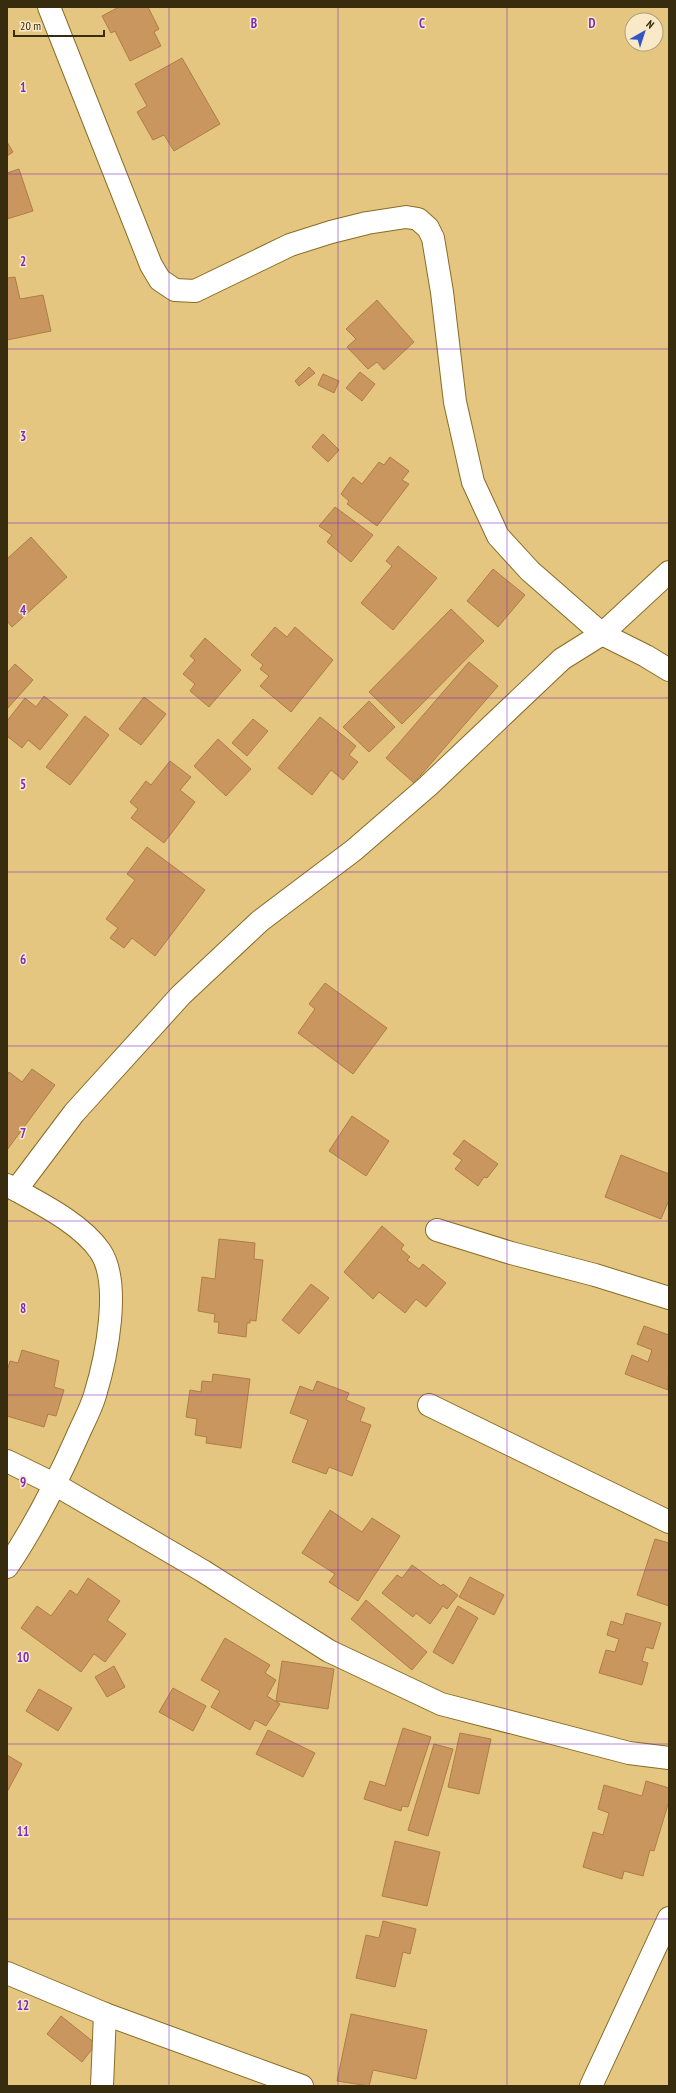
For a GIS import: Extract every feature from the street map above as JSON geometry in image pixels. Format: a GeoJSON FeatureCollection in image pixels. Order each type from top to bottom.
{"type":"FeatureCollection","features":[{"type":"Feature","properties":{"kind":"street"},"geometry":{"type":"LineString","coordinates":[[49,7],[151,266],[160,280],[175,290],[195,291],[290,245],[331,232],[367,223],[406,218],[418,219],[428,228],[433,238],[442,292],[455,402],[473,482],[498,536],[530,571],[602,634],[646,656],[669,670]]}},
{"type":"Feature","properties":{"kind":"street"},"geometry":{"type":"LineString","coordinates":[[7,1567],[21,1546],[56,1485],[95,1396],[111,1318],[110,1278],[100,1251],[84,1234],[62,1216],[11,1187],[74,1114],[181,995],[260,921],[354,850],[428,786],[562,659],[602,634],[669,572]]}},
{"type":"Feature","properties":{"kind":"street"},"geometry":{"type":"LineString","coordinates":[[437,1230],[511,1253],[595,1275],[669,1298]]}},
{"type":"Feature","properties":{"kind":"street"},"geometry":{"type":"LineString","coordinates":[[429,1405],[669,1522]]}},
{"type":"Feature","properties":{"kind":"street"},"geometry":{"type":"LineString","coordinates":[[7,1461],[56,1485],[203,1571],[329,1651],[441,1704],[628,1752],[669,1758]]}},
{"type":"Feature","properties":{"kind":"street"},"geometry":{"type":"LineString","coordinates":[[591,2086],[669,1918]]}},
{"type":"Feature","properties":{"kind":"street"},"geometry":{"type":"LineString","coordinates":[[7,1973],[105,2014],[302,2086]]}},
{"type":"Feature","properties":{"kind":"street"},"geometry":{"type":"LineString","coordinates":[[102,2086],[105,2014]]}},
{"type":"Feature","properties":{"kind":"building"},"geometry":{"type":"Polygon","coordinates":[[[119,7],[148,7],[159,29],[154,32],[161,46],[130,61],[115,31],[111,33],[102,16],[119,7]]]}},
{"type":"Feature","properties":{"kind":"building"},"geometry":{"type":"Polygon","coordinates":[[[182,58],[220,124],[174,151],[164,135],[153,140],[137,112],[147,106],[135,84],[182,58]]]}},
{"type":"Feature","properties":{"kind":"building"},"geometry":{"type":"Polygon","coordinates":[[[7,142],[13,152],[7,156],[7,142]]]}},
{"type":"Feature","properties":{"kind":"building"},"geometry":{"type":"Polygon","coordinates":[[[19,169],[33,211],[7,219],[7,173],[19,169]]]}},
{"type":"Feature","properties":{"kind":"building"},"geometry":{"type":"Polygon","coordinates":[[[15,277],[20,299],[43,295],[51,331],[7,340],[7,278],[15,277]]]}},
{"type":"Feature","properties":{"kind":"building"},"geometry":{"type":"Polygon","coordinates":[[[377,300],[414,342],[384,370],[377,362],[368,369],[347,347],[356,339],[346,329],[377,300]]]}},
{"type":"Feature","properties":{"kind":"building"},"geometry":{"type":"Polygon","coordinates":[[[309,367],[315,373],[299,386],[295,381],[309,367]]]}},
{"type":"Feature","properties":{"kind":"building"},"geometry":{"type":"Polygon","coordinates":[[[360,372],[375,384],[362,401],[346,388],[360,372]]]}},
{"type":"Feature","properties":{"kind":"building"},"geometry":{"type":"Polygon","coordinates":[[[323,374],[339,381],[334,393],[318,385],[323,374]]]}},
{"type":"Feature","properties":{"kind":"building"},"geometry":{"type":"Polygon","coordinates":[[[323,434],[339,450],[328,462],[312,447],[323,434]]]}},
{"type":"Feature","properties":{"kind":"building"},"geometry":{"type":"Polygon","coordinates":[[[390,457],[409,471],[402,480],[409,484],[377,526],[347,504],[349,501],[341,494],[353,477],[362,484],[379,462],[384,465],[390,457]]]}},
{"type":"Feature","properties":{"kind":"building"},"geometry":{"type":"Polygon","coordinates":[[[335,507],[373,535],[351,562],[327,542],[332,535],[319,526],[335,507]]]}},
{"type":"Feature","properties":{"kind":"building"},"geometry":{"type":"Polygon","coordinates":[[[31,537],[67,577],[12,627],[7,621],[7,559],[31,537]]]}},
{"type":"Feature","properties":{"kind":"building"},"geometry":{"type":"Polygon","coordinates":[[[398,546],[437,578],[393,630],[361,603],[392,566],[386,561],[398,546]]]}},
{"type":"Feature","properties":{"kind":"building"},"geometry":{"type":"Polygon","coordinates":[[[493,569],[525,595],[498,627],[467,601],[493,569]]]}},
{"type":"Feature","properties":{"kind":"building"},"geometry":{"type":"Polygon","coordinates":[[[451,609],[484,641],[402,724],[369,692],[451,609]]]}},
{"type":"Feature","properties":{"kind":"building"},"geometry":{"type":"Polygon","coordinates":[[[275,627],[287,637],[295,627],[333,660],[291,712],[260,686],[269,676],[260,669],[263,665],[251,655],[275,627]]]}},
{"type":"Feature","properties":{"kind":"building"},"geometry":{"type":"Polygon","coordinates":[[[205,638],[241,670],[209,707],[190,691],[195,684],[183,674],[195,660],[190,656],[205,638]]]}},
{"type":"Feature","properties":{"kind":"building"},"geometry":{"type":"Polygon","coordinates":[[[469,662],[498,686],[414,783],[386,758],[469,662]]]}},
{"type":"Feature","properties":{"kind":"building"},"geometry":{"type":"Polygon","coordinates":[[[15,664],[33,680],[7,709],[7,673],[15,664]]]}},
{"type":"Feature","properties":{"kind":"building"},"geometry":{"type":"Polygon","coordinates":[[[44,696],[68,715],[40,750],[28,740],[22,748],[7,736],[7,721],[25,698],[36,707],[44,696]]]}},
{"type":"Feature","properties":{"kind":"building"},"geometry":{"type":"Polygon","coordinates":[[[144,697],[166,714],[141,745],[119,729],[144,697]]]}},
{"type":"Feature","properties":{"kind":"building"},"geometry":{"type":"Polygon","coordinates":[[[369,701],[395,727],[369,752],[343,727],[369,701]]]}},
{"type":"Feature","properties":{"kind":"building"},"geometry":{"type":"Polygon","coordinates":[[[85,716],[109,735],[70,785],[46,767],[85,716]]]}},
{"type":"Feature","properties":{"kind":"building"},"geometry":{"type":"Polygon","coordinates":[[[320,717],[356,746],[349,755],[358,762],[343,780],[331,770],[312,795],[278,768],[320,717]]]}},
{"type":"Feature","properties":{"kind":"building"},"geometry":{"type":"Polygon","coordinates":[[[253,719],[268,731],[247,756],[232,743],[253,719]]]}},
{"type":"Feature","properties":{"kind":"building"},"geometry":{"type":"Polygon","coordinates":[[[218,739],[251,769],[226,796],[194,766],[218,739]]]}},
{"type":"Feature","properties":{"kind":"building"},"geometry":{"type":"Polygon","coordinates":[[[170,761],[191,777],[180,790],[195,802],[164,843],[131,818],[138,809],[130,802],[146,781],[151,785],[170,761]]]}},
{"type":"Feature","properties":{"kind":"building"},"geometry":{"type":"Polygon","coordinates":[[[147,847],[205,890],[155,956],[132,938],[124,948],[110,938],[118,928],[106,919],[135,880],[127,874],[147,847]]]}},
{"type":"Feature","properties":{"kind":"building"},"geometry":{"type":"Polygon","coordinates":[[[325,983],[387,1028],[353,1074],[298,1033],[315,1009],[309,1004],[325,983]]]}},
{"type":"Feature","properties":{"kind":"building"},"geometry":{"type":"Polygon","coordinates":[[[32,1069],[55,1085],[7,1150],[7,1076],[9,1072],[22,1082],[32,1069]]]}},
{"type":"Feature","properties":{"kind":"building"},"geometry":{"type":"Polygon","coordinates":[[[352,1116],[389,1141],[366,1176],[329,1151],[352,1116]]]}},
{"type":"Feature","properties":{"kind":"building"},"geometry":{"type":"Polygon","coordinates":[[[464,1140],[498,1164],[487,1178],[484,1177],[478,1186],[455,1169],[462,1160],[453,1154],[464,1140]]]}},
{"type":"Feature","properties":{"kind":"building"},"geometry":{"type":"Polygon","coordinates":[[[621,1155],[669,1174],[669,1200],[661,1219],[605,1197],[621,1155]]]}},
{"type":"Feature","properties":{"kind":"building"},"geometry":{"type":"Polygon","coordinates":[[[382,1226],[404,1245],[401,1249],[410,1257],[407,1260],[419,1269],[423,1264],[446,1283],[426,1307],[416,1299],[405,1313],[379,1292],[373,1299],[344,1272],[382,1226]]]}},
{"type":"Feature","properties":{"kind":"building"},"geometry":{"type":"Polygon","coordinates":[[[219,1239],[255,1243],[254,1259],[263,1260],[256,1321],[250,1320],[250,1323],[247,1323],[246,1337],[218,1333],[219,1322],[214,1322],[215,1314],[198,1311],[202,1277],[215,1279],[219,1239]]]}},
{"type":"Feature","properties":{"kind":"building"},"geometry":{"type":"Polygon","coordinates":[[[311,1284],[329,1298],[299,1334],[282,1320],[311,1284]]]}},
{"type":"Feature","properties":{"kind":"building"},"geometry":{"type":"Polygon","coordinates":[[[644,1326],[669,1335],[668,1390],[625,1374],[632,1355],[648,1362],[652,1350],[637,1344],[644,1326]]]}},
{"type":"Feature","properties":{"kind":"building"},"geometry":{"type":"Polygon","coordinates":[[[22,1350],[59,1361],[54,1387],[64,1390],[56,1416],[48,1414],[44,1427],[7,1416],[7,1371],[10,1361],[18,1363],[22,1350]]]}},
{"type":"Feature","properties":{"kind":"building"},"geometry":{"type":"Polygon","coordinates":[[[213,1374],[250,1379],[241,1448],[206,1443],[207,1437],[195,1435],[197,1419],[186,1417],[190,1390],[201,1392],[202,1381],[212,1382],[213,1374]]]}},
{"type":"Feature","properties":{"kind":"building"},"geometry":{"type":"Polygon","coordinates":[[[317,1381],[349,1393],[346,1400],[365,1408],[360,1421],[371,1425],[352,1476],[329,1467],[326,1474],[292,1462],[308,1420],[290,1413],[300,1386],[313,1391],[317,1381]]]}},
{"type":"Feature","properties":{"kind":"building"},"geometry":{"type":"Polygon","coordinates":[[[330,1510],[362,1532],[372,1518],[400,1536],[358,1601],[329,1582],[335,1574],[302,1553],[330,1510]]]}},
{"type":"Feature","properties":{"kind":"building"},"geometry":{"type":"Polygon","coordinates":[[[655,1539],[669,1543],[669,1606],[637,1595],[655,1539]]]}},
{"type":"Feature","properties":{"kind":"building"},"geometry":{"type":"Polygon","coordinates":[[[412,1565],[441,1586],[443,1584],[458,1595],[447,1609],[443,1606],[430,1624],[416,1613],[413,1617],[382,1593],[397,1575],[402,1578],[412,1565]]]}},
{"type":"Feature","properties":{"kind":"building"},"geometry":{"type":"Polygon","coordinates":[[[470,1577],[504,1595],[494,1615],[459,1597],[470,1577]]]}},
{"type":"Feature","properties":{"kind":"building"},"geometry":{"type":"Polygon","coordinates":[[[88,1578],[120,1601],[107,1620],[126,1634],[105,1662],[94,1654],[81,1672],[21,1628],[37,1606],[51,1616],[70,1590],[77,1595],[88,1578]]]}},
{"type":"Feature","properties":{"kind":"building"},"geometry":{"type":"Polygon","coordinates":[[[366,1600],[427,1652],[412,1670],[351,1619],[366,1600]]]}},
{"type":"Feature","properties":{"kind":"building"},"geometry":{"type":"Polygon","coordinates":[[[458,1606],[478,1618],[453,1664],[433,1652],[458,1606]]]}},
{"type":"Feature","properties":{"kind":"building"},"geometry":{"type":"Polygon","coordinates":[[[626,1613],[661,1623],[653,1649],[646,1647],[642,1661],[648,1663],[642,1685],[599,1673],[606,1650],[615,1652],[619,1639],[607,1635],[611,1621],[623,1625],[626,1613]]]}},
{"type":"Feature","properties":{"kind":"building"},"geometry":{"type":"Polygon","coordinates":[[[225,1638],[270,1665],[265,1673],[276,1680],[267,1696],[280,1704],[266,1726],[255,1720],[250,1730],[211,1707],[220,1691],[201,1680],[225,1638]]]}},
{"type":"Feature","properties":{"kind":"building"},"geometry":{"type":"Polygon","coordinates":[[[282,1661],[334,1669],[328,1709],[276,1701],[282,1661]]]}},
{"type":"Feature","properties":{"kind":"building"},"geometry":{"type":"Polygon","coordinates":[[[114,1666],[125,1687],[107,1697],[95,1677],[114,1666]]]}},
{"type":"Feature","properties":{"kind":"building"},"geometry":{"type":"Polygon","coordinates":[[[173,1688],[206,1706],[193,1731],[159,1712],[173,1688]]]}},
{"type":"Feature","properties":{"kind":"building"},"geometry":{"type":"Polygon","coordinates":[[[39,1689],[72,1708],[58,1731],[26,1711],[39,1689]]]}},
{"type":"Feature","properties":{"kind":"building"},"geometry":{"type":"Polygon","coordinates":[[[403,1728],[431,1737],[408,1807],[402,1806],[401,1811],[364,1799],[370,1781],[385,1786],[403,1728]]]}},
{"type":"Feature","properties":{"kind":"building"},"geometry":{"type":"Polygon","coordinates":[[[268,1730],[315,1753],[303,1777],[256,1754],[268,1730]]]}},
{"type":"Feature","properties":{"kind":"building"},"geometry":{"type":"Polygon","coordinates":[[[460,1733],[491,1739],[479,1794],[448,1787],[460,1733]]]}},
{"type":"Feature","properties":{"kind":"building"},"geometry":{"type":"Polygon","coordinates":[[[434,1744],[453,1749],[428,1836],[408,1830],[434,1744]]]}},
{"type":"Feature","properties":{"kind":"building"},"geometry":{"type":"Polygon","coordinates":[[[7,1755],[22,1764],[7,1792],[7,1755]]]}},
{"type":"Feature","properties":{"kind":"building"},"geometry":{"type":"Polygon","coordinates":[[[646,1781],[669,1788],[669,1801],[654,1851],[650,1850],[643,1876],[624,1871],[622,1879],[583,1867],[593,1832],[603,1835],[609,1813],[598,1809],[604,1785],[642,1796],[646,1781]]]}},
{"type":"Feature","properties":{"kind":"building"},"geometry":{"type":"Polygon","coordinates":[[[395,1841],[440,1852],[427,1906],[382,1896],[395,1841]]]}},
{"type":"Feature","properties":{"kind":"building"},"geometry":{"type":"Polygon","coordinates":[[[383,1921],[416,1929],[410,1954],[403,1952],[395,1987],[356,1978],[366,1935],[379,1938],[383,1921]]]}},
{"type":"Feature","properties":{"kind":"building"},"geometry":{"type":"Polygon","coordinates":[[[351,2014],[427,2030],[416,2079],[373,2070],[369,2086],[337,2081],[351,2014]]]}},
{"type":"Feature","properties":{"kind":"building"},"geometry":{"type":"Polygon","coordinates":[[[61,2016],[96,2044],[82,2062],[47,2034],[61,2016]]]}}]}
